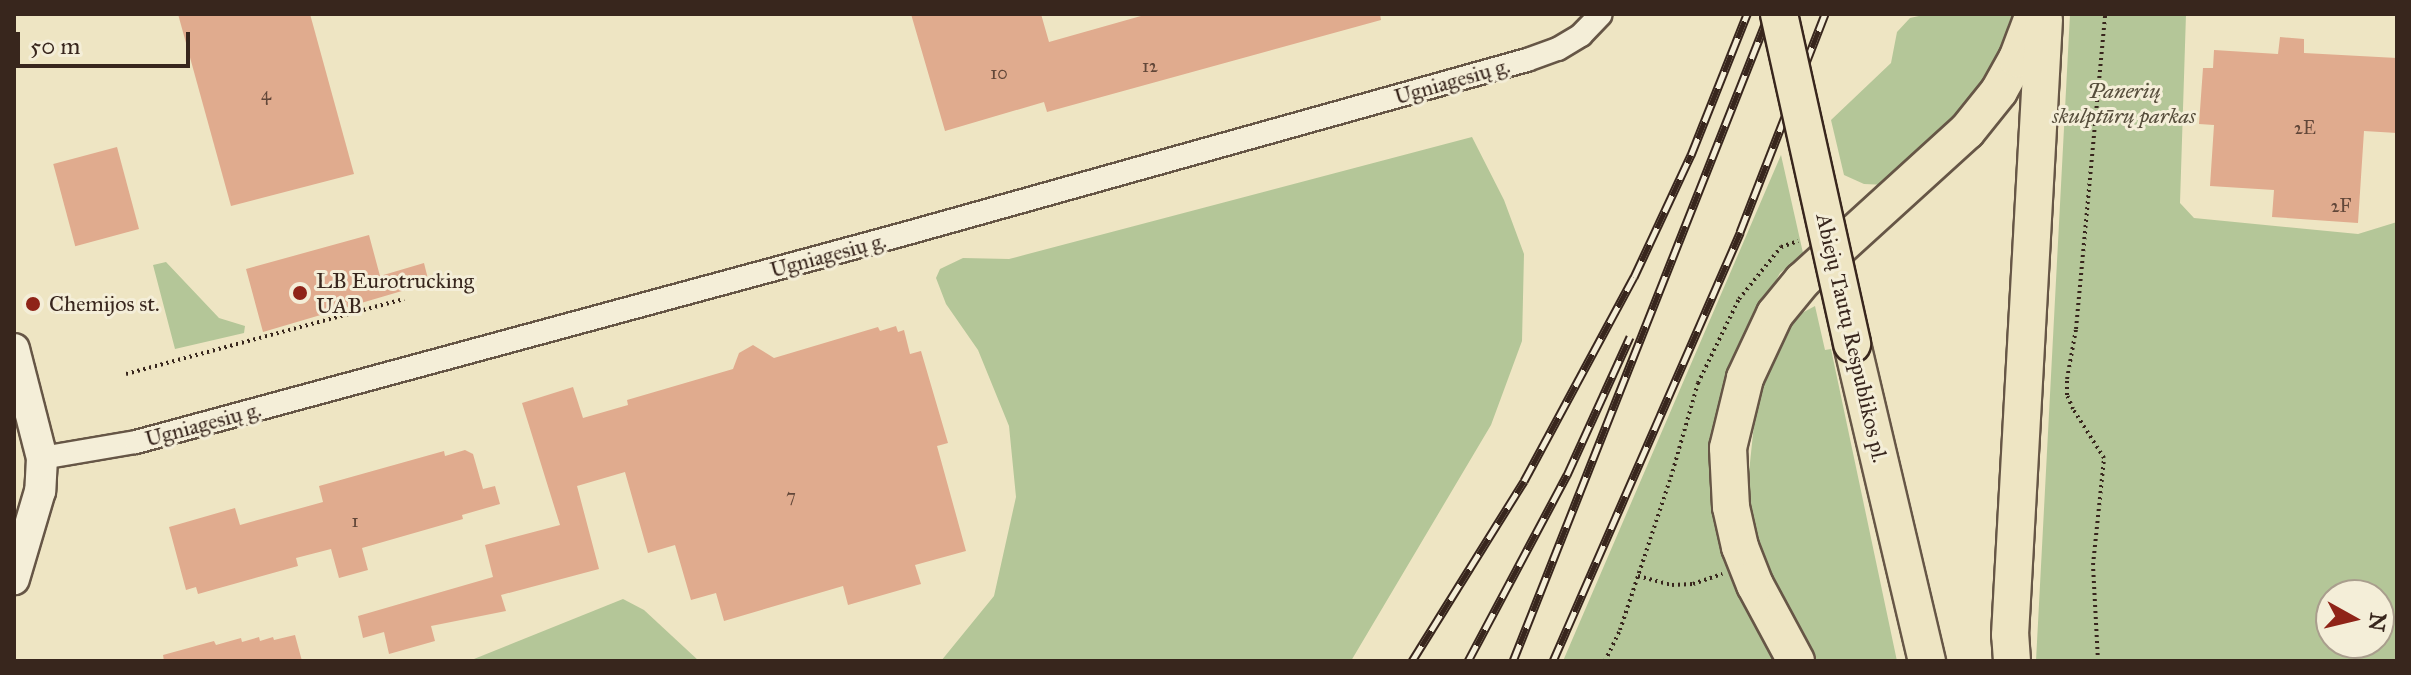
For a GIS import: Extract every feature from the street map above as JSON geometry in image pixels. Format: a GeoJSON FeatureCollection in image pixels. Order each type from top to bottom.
{"type":"FeatureCollection","features":[{"type":"Feature","properties":{"kind":"highway","name":"Abiejų Tautų Respublikos pl."},"geometry":{"type":"LineString","coordinates":[[1779,14],[1852,344],[1928,660]]}},
{"type":"Feature","properties":{"kind":"highway"},"geometry":{"type":"LineString","coordinates":[[1796,661],[1746,563],[1731,507],[1728,448],[1734,412],[1758,344],[1775,314],[1802,281],[1967,131],[2005,80],[2034,14]]}},
{"type":"Feature","properties":{"kind":"highway"},"geometry":{"type":"LineString","coordinates":[[2008,652],[2044,14]]}},
{"type":"Feature","properties":{"kind":"highway"},"geometry":{"type":"LineString","coordinates":[[1967,131],[2005,124],[2019,130],[2035,155]]}},
{"type":"Feature","properties":{"kind":"main road"},"geometry":{"type":"LineString","coordinates":[[14,349],[42,458],[40,491],[14,579]]}},
{"type":"Feature","properties":{"kind":"street","name":"Ugniagesių g."},"geometry":{"type":"LineString","coordinates":[[42,458],[136,442],[897,236],[1527,60],[1558,49],[1581,35],[1600,15]]}},
{"type":"Feature","properties":{"kind":"path"},"geometry":{"type":"LineString","coordinates":[[2098,661],[2093,565],[2104,458],[2073,409],[2067,395],[2067,379],[2076,329],[2105,14]]}},
{"type":"Feature","properties":{"kind":"path"},"geometry":{"type":"LineString","coordinates":[[126,374],[404,299]]}},
{"type":"Feature","properties":{"kind":"path"},"geometry":{"type":"LineString","coordinates":[[1638,576],[1672,585],[1693,584],[1746,563]]}},
{"type":"Feature","properties":{"kind":"green space"},"geometry":{"type":"Polygon","coordinates":[[[1928,14],[2012,14],[1995,66],[1970,109],[1887,185],[1864,184],[1844,175],[1831,120],[1891,63],[1897,32],[1910,18],[1928,14]]]}},
{"type":"Feature","properties":{"kind":"green space","name":"Panerių skulptūrų parkas"},"geometry":{"type":"Polygon","coordinates":[[[2070,14],[2186,14],[2180,203],[2194,218],[2358,234],[2397,222],[2397,661],[2036,661],[2070,14]]]}},
{"type":"Feature","properties":{"kind":"green space"},"geometry":{"type":"Polygon","coordinates":[[[1472,137],[1504,200],[1524,254],[1522,341],[1491,425],[1351,661],[941,661],[994,596],[1016,497],[1009,426],[978,350],[946,304],[936,278],[940,269],[963,258],[1009,259],[1472,137]]]}},
{"type":"Feature","properties":{"kind":"green space"},"geometry":{"type":"Polygon","coordinates":[[[1781,155],[1803,253],[1780,273],[1740,345],[1725,390],[1713,479],[1714,515],[1720,549],[1737,590],[1774,661],[1563,661],[1781,155]]]}},
{"type":"Feature","properties":{"kind":"green space"},"geometry":{"type":"Polygon","coordinates":[[[166,262],[219,318],[245,326],[244,333],[175,349],[153,265],[166,262]]]}},
{"type":"Feature","properties":{"kind":"green space"},"geometry":{"type":"Polygon","coordinates":[[[1815,306],[1825,350],[1831,349],[1897,661],[1810,661],[1753,548],[1748,482],[1754,424],[1767,370],[1778,341],[1800,314],[1815,306]]]}},
{"type":"Feature","properties":{"kind":"green space"},"geometry":{"type":"Polygon","coordinates":[[[623,599],[644,610],[699,661],[469,661],[623,599]]]}},
{"type":"Feature","properties":{"kind":"building"},"geometry":{"type":"Polygon","coordinates":[[[178,14],[310,14],[354,174],[231,206],[178,14]]]}},
{"type":"Feature","properties":{"kind":"building"},"geometry":{"type":"Polygon","coordinates":[[[911,14],[1041,14],[1049,42],[1148,14],[1380,14],[1381,20],[1047,112],[1044,102],[945,131],[911,14]]]}},
{"type":"Feature","properties":{"kind":"building"},"geometry":{"type":"Polygon","coordinates":[[[2280,37],[2304,39],[2304,53],[2397,58],[2397,133],[2364,131],[2358,223],[2272,217],[2274,190],[2210,186],[2214,125],[2199,124],[2203,68],[2213,68],[2214,50],[2278,54],[2280,37]]]}},
{"type":"Feature","properties":{"kind":"building"},"geometry":{"type":"Polygon","coordinates":[[[117,147],[139,229],[75,246],[53,164],[117,147]]]}},
{"type":"Feature","properties":{"kind":"building"},"geometry":{"type":"Polygon","coordinates":[[[369,235],[380,276],[424,263],[429,283],[263,332],[246,269],[369,235]]]}},
{"type":"Feature","properties":{"kind":"building"},"geometry":{"type":"Polygon","coordinates":[[[896,326],[898,332],[904,330],[910,354],[921,351],[948,443],[937,446],[966,551],[915,565],[921,584],[848,605],[843,586],[724,621],[716,593],[691,600],[675,545],[648,553],[625,472],[577,486],[599,569],[501,595],[506,611],[431,626],[435,641],[389,654],[384,632],[363,638],[358,616],[493,577],[485,545],[560,525],[522,403],[573,387],[583,418],[628,405],[627,400],[733,369],[739,353],[753,345],[774,358],[878,327],[880,331],[896,326]]]}},
{"type":"Feature","properties":{"kind":"building"},"geometry":{"type":"Polygon","coordinates":[[[465,450],[473,454],[483,489],[495,486],[500,504],[462,515],[463,519],[362,548],[368,570],[339,578],[331,549],[296,558],[298,566],[198,594],[196,587],[186,590],[169,527],[235,508],[240,525],[323,502],[319,486],[444,451],[445,456],[465,450]]]}},
{"type":"Feature","properties":{"kind":"building"},"geometry":{"type":"Polygon","coordinates":[[[295,635],[302,661],[164,661],[163,655],[214,641],[216,645],[241,638],[242,642],[259,637],[260,641],[295,635]]]}},
{"type":"Feature","properties":{"kind":"railway"},"geometry":{"type":"LineString","coordinates":[[1412,661],[1524,481],[1634,277],[1691,155],[1747,14]]}},
{"type":"Feature","properties":{"kind":"railway"},"geometry":{"type":"LineString","coordinates":[[1513,661],[1769,14]]}},
{"type":"Feature","properties":{"kind":"railway"},"geometry":{"type":"LineString","coordinates":[[1553,661],[1740,232],[1825,14]]}},
{"type":"Feature","properties":{"kind":"railway"},"geometry":{"type":"LineString","coordinates":[[1468,661],[1567,475],[1630,337]]}},
{"type":"Feature","properties":{"kind":"place","name":"LB Eurotrucking UAB"},"geometry":{"type":"Point","coordinates":[300,293]}},
{"type":"Feature","properties":{"kind":"place","name":"Chemijos st."},"geometry":{"type":"Point","coordinates":[33,304]}}]}
